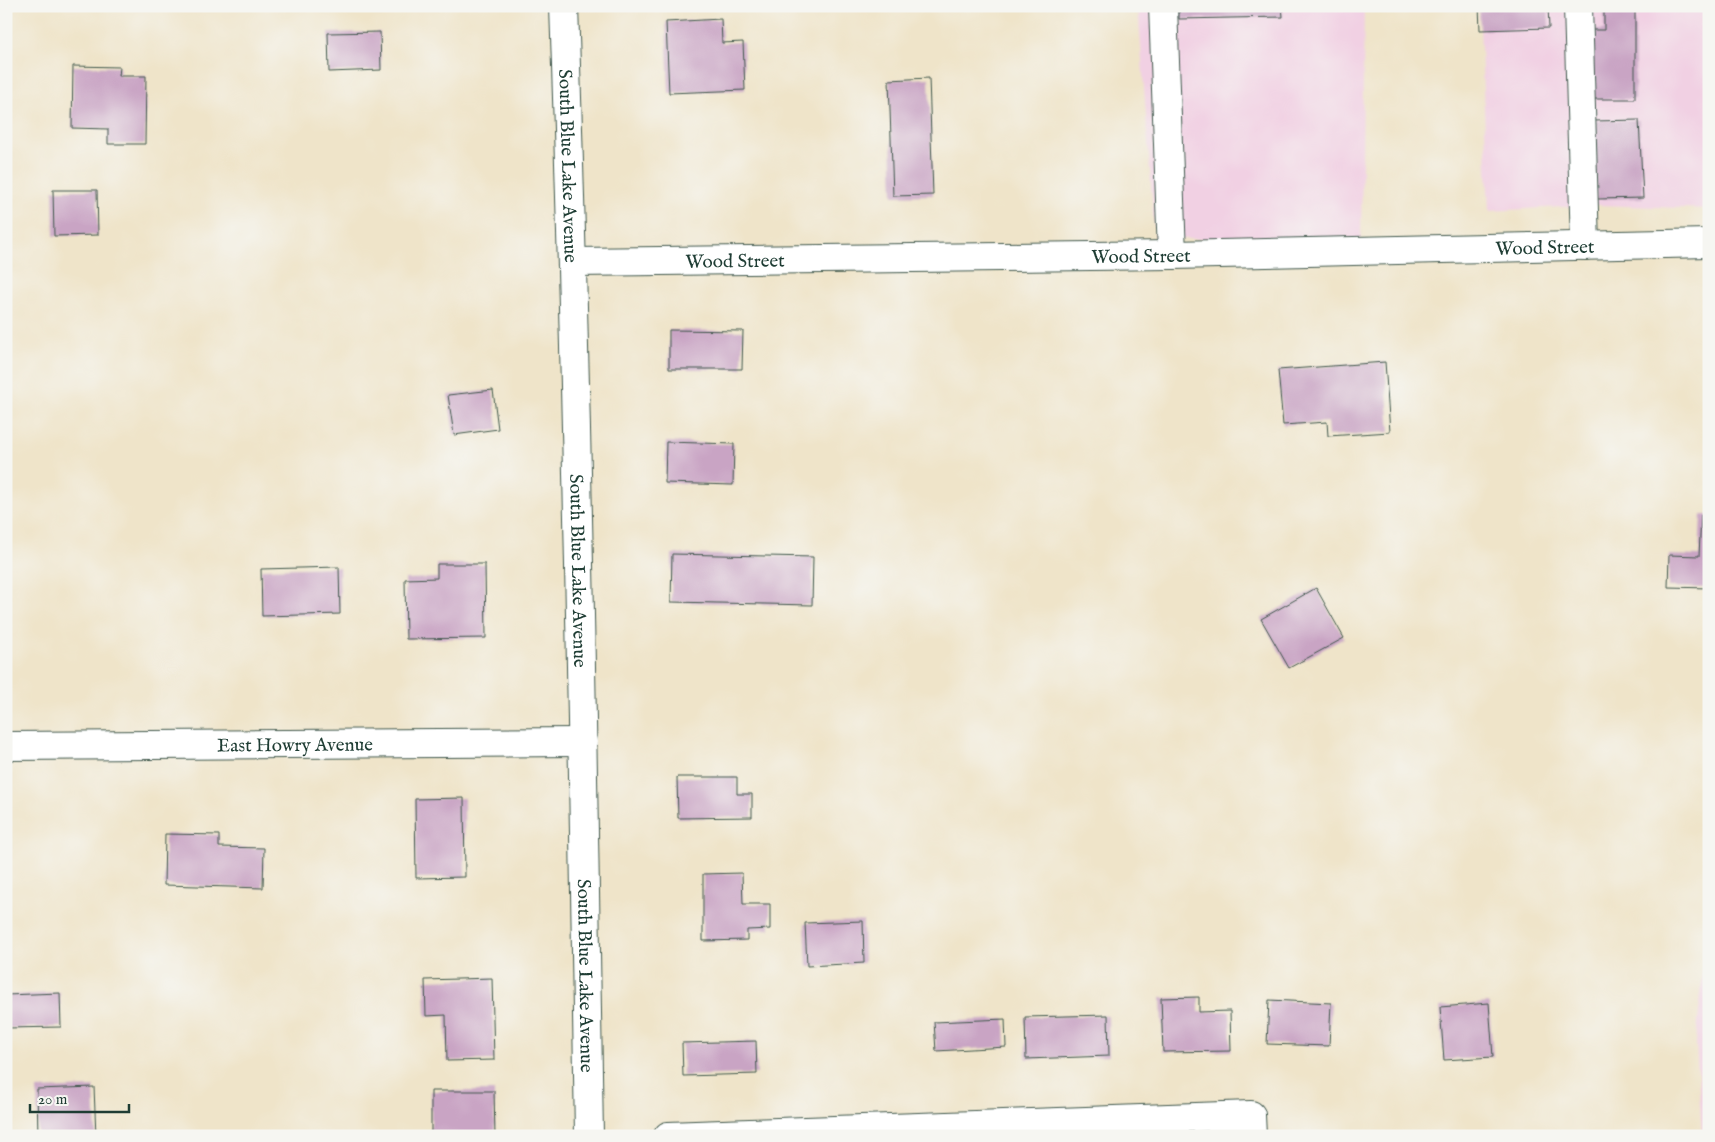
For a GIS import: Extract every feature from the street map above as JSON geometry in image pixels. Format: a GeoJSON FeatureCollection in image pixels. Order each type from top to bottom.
{"type":"FeatureCollection","features":[{"type":"Feature","properties":{"kind":"street","name":"South Blue Lake Avenue"},"geometry":{"type":"LineString","coordinates":[[564,6],[573,262],[589,1136]]}},
{"type":"Feature","properties":{"kind":"street"},"geometry":{"type":"LineString","coordinates":[[1163,6],[1172,255]]}},
{"type":"Feature","properties":{"kind":"street"},"geometry":{"type":"LineString","coordinates":[[1578,6],[1585,246]]}},
{"type":"Feature","properties":{"kind":"street","name":"Wood Street"},"geometry":{"type":"LineString","coordinates":[[573,262],[1172,255],[1709,244]]}},
{"type":"Feature","properties":{"kind":"street","name":"East Howry Avenue"},"geometry":{"type":"LineString","coordinates":[[6,746],[583,742]]}},
{"type":"Feature","properties":{"kind":"street"},"geometry":{"type":"LineString","coordinates":[[668,1136],[1252,1115],[1252,1136]]}},
{"type":"Feature","properties":{"kind":"shaded area"},"geometry":{"type":"Polygon","coordinates":[[[1138,6],[1364,6],[1361,239],[1155,239],[1138,6]]]}},
{"type":"Feature","properties":{"kind":"shaded area"},"geometry":{"type":"Polygon","coordinates":[[[1479,6],[1709,6],[1709,209],[1598,205],[1489,211],[1479,6]]]}},
{"type":"Feature","properties":{"kind":"shaded area"},"geometry":{"type":"Polygon","coordinates":[[[1709,908],[1709,1136],[1702,1136],[1696,1043],[1709,908]]]}},
{"type":"Feature","properties":{"kind":"building"},"geometry":{"type":"Polygon","coordinates":[[[1179,6],[1282,6],[1283,17],[1179,19],[1179,6]]]}},
{"type":"Feature","properties":{"kind":"building"},"geometry":{"type":"Polygon","coordinates":[[[1479,6],[1548,6],[1549,28],[1480,30],[1479,6]]]}},
{"type":"Feature","properties":{"kind":"building"},"geometry":{"type":"Polygon","coordinates":[[[1604,6],[1635,6],[1635,99],[1581,99],[1581,30],[1604,30],[1604,6]]]}},
{"type":"Feature","properties":{"kind":"building"},"geometry":{"type":"Polygon","coordinates":[[[721,19],[722,43],[743,42],[745,90],[669,93],[666,22],[721,19]]]}},
{"type":"Feature","properties":{"kind":"building"},"geometry":{"type":"Polygon","coordinates":[[[380,32],[381,70],[329,72],[328,33],[380,32]]]}},
{"type":"Feature","properties":{"kind":"building"},"geometry":{"type":"Polygon","coordinates":[[[73,66],[120,67],[119,76],[146,76],[145,144],[108,144],[108,129],[72,128],[73,66]]]}},
{"type":"Feature","properties":{"kind":"building"},"geometry":{"type":"Polygon","coordinates":[[[929,78],[933,195],[893,196],[889,80],[929,78]]]}},
{"type":"Feature","properties":{"kind":"building"},"geometry":{"type":"Polygon","coordinates":[[[1639,120],[1643,198],[1597,199],[1594,121],[1639,120]]]}},
{"type":"Feature","properties":{"kind":"building"},"geometry":{"type":"Polygon","coordinates":[[[53,190],[97,190],[98,235],[54,236],[53,190]]]}},
{"type":"Feature","properties":{"kind":"building"},"geometry":{"type":"Polygon","coordinates":[[[669,330],[743,331],[742,369],[669,369],[669,330]]]}},
{"type":"Feature","properties":{"kind":"building"},"geometry":{"type":"Polygon","coordinates":[[[1385,362],[1390,432],[1328,436],[1327,422],[1283,425],[1278,370],[1385,362]]]}},
{"type":"Feature","properties":{"kind":"building"},"geometry":{"type":"Polygon","coordinates":[[[493,390],[498,429],[454,435],[448,395],[493,390]]]}},
{"type":"Feature","properties":{"kind":"building"},"geometry":{"type":"Polygon","coordinates":[[[666,442],[734,444],[733,485],[665,483],[666,442]]]}},
{"type":"Feature","properties":{"kind":"building"},"geometry":{"type":"Polygon","coordinates":[[[1701,515],[1709,515],[1709,588],[1668,587],[1669,555],[1699,556],[1701,515]]]}},
{"type":"Feature","properties":{"kind":"building"},"geometry":{"type":"Polygon","coordinates":[[[672,554],[813,557],[812,605],[671,602],[672,554]]]}},
{"type":"Feature","properties":{"kind":"building"},"geometry":{"type":"Polygon","coordinates":[[[437,564],[485,564],[486,638],[406,639],[405,579],[437,578],[437,564]]]}},
{"type":"Feature","properties":{"kind":"building"},"geometry":{"type":"Polygon","coordinates":[[[339,567],[340,614],[262,616],[261,569],[339,567]]]}},
{"type":"Feature","properties":{"kind":"building"},"geometry":{"type":"Polygon","coordinates":[[[1316,588],[1344,638],[1289,668],[1261,619],[1316,588]]]}},
{"type":"Feature","properties":{"kind":"building"},"geometry":{"type":"Polygon","coordinates":[[[677,777],[737,777],[737,794],[752,794],[752,817],[678,818],[677,777]]]}},
{"type":"Feature","properties":{"kind":"building"},"geometry":{"type":"Polygon","coordinates":[[[464,798],[465,877],[416,878],[415,799],[464,798]]]}},
{"type":"Feature","properties":{"kind":"building"},"geometry":{"type":"Polygon","coordinates":[[[165,834],[219,835],[219,847],[264,848],[263,888],[164,885],[165,834]]]}},
{"type":"Feature","properties":{"kind":"building"},"geometry":{"type":"Polygon","coordinates":[[[742,873],[743,904],[770,904],[770,929],[747,930],[747,940],[703,941],[703,874],[742,873]]]}},
{"type":"Feature","properties":{"kind":"building"},"geometry":{"type":"Polygon","coordinates":[[[863,921],[864,963],[807,966],[805,923],[863,921]]]}},
{"type":"Feature","properties":{"kind":"building"},"geometry":{"type":"Polygon","coordinates":[[[492,978],[494,1060],[447,1061],[446,1015],[426,1016],[425,980],[492,978]]]}},
{"type":"Feature","properties":{"kind":"building"},"geometry":{"type":"Polygon","coordinates":[[[60,993],[61,1027],[7,1028],[6,995],[60,993]]]}},
{"type":"Feature","properties":{"kind":"building"},"geometry":{"type":"Polygon","coordinates":[[[1199,997],[1199,1012],[1230,1011],[1231,1051],[1163,1052],[1161,998],[1199,997]]]}},
{"type":"Feature","properties":{"kind":"building"},"geometry":{"type":"Polygon","coordinates":[[[1269,1000],[1331,1003],[1329,1046],[1267,1044],[1269,1000]]]}},
{"type":"Feature","properties":{"kind":"building"},"geometry":{"type":"Polygon","coordinates":[[[1489,1003],[1493,1057],[1444,1060],[1440,1007],[1489,1003]]]}},
{"type":"Feature","properties":{"kind":"building"},"geometry":{"type":"Polygon","coordinates":[[[1108,1015],[1109,1056],[1026,1059],[1025,1017],[1108,1015]]]}},
{"type":"Feature","properties":{"kind":"building"},"geometry":{"type":"Polygon","coordinates":[[[1005,1019],[1006,1047],[936,1051],[934,1022],[1005,1019]]]}},
{"type":"Feature","properties":{"kind":"building"},"geometry":{"type":"Polygon","coordinates":[[[756,1041],[757,1074],[683,1076],[682,1043],[756,1041]]]}},
{"type":"Feature","properties":{"kind":"building"},"geometry":{"type":"Polygon","coordinates":[[[94,1087],[96,1136],[38,1136],[37,1089],[94,1087]]]}},
{"type":"Feature","properties":{"kind":"building"},"geometry":{"type":"Polygon","coordinates":[[[431,1091],[494,1091],[495,1136],[431,1136],[431,1091]]]}}]}
